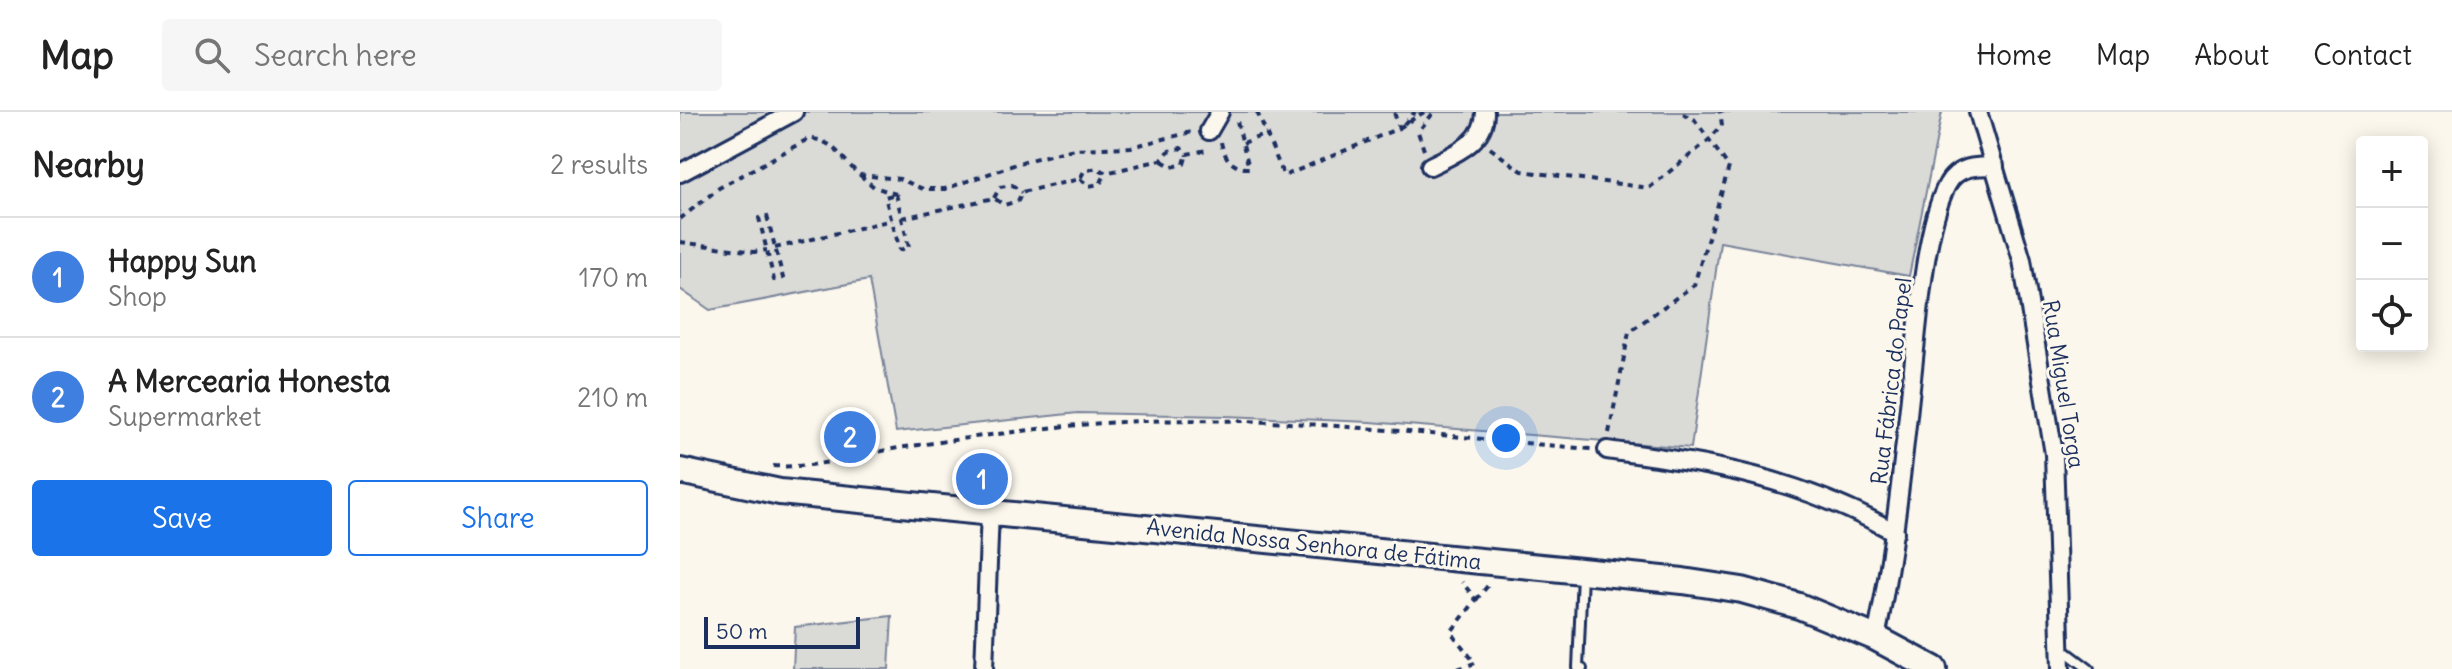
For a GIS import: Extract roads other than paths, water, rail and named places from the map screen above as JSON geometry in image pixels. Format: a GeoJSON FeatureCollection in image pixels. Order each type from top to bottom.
{"type":"FeatureCollection","features":[{"type":"Feature","properties":{"kind":"main road","name":"Avenida Nossa Senhora de Fátima"},"geometry":{"type":"LineString","coordinates":[[680,471],[780,492],[1582,569],[1742,590],[1799,606],[1876,638],[1934,669]]}},
{"type":"Feature","properties":{"kind":"street"},"geometry":{"type":"LineString","coordinates":[[680,173],[794,112]]}},
{"type":"Feature","properties":{"kind":"street"},"geometry":{"type":"LineString","coordinates":[[1210,133],[1220,112]]}},
{"type":"Feature","properties":{"kind":"street"},"geometry":{"type":"LineString","coordinates":[[1430,166],[1476,138],[1485,120],[1485,112]]}},
{"type":"Feature","properties":{"kind":"street","name":"Rua Miguel Torga"},"geometry":{"type":"LineString","coordinates":[[1978,112],[2022,260],[2054,454],[2061,669]]}},
{"type":"Feature","properties":{"kind":"street","name":"Rua Fábrica do Papel"},"geometry":{"type":"LineString","coordinates":[[1876,638],[1895,532],[1922,287],[1937,218],[1947,184],[1959,171],[1973,166],[1995,166]]}},
{"type":"Feature","properties":{"kind":"street"},"geometry":{"type":"LineString","coordinates":[[1607,450],[1761,475],[1839,503],[1895,532]]}},
{"type":"Feature","properties":{"kind":"street"},"geometry":{"type":"LineString","coordinates":[[984,669],[990,510]]}},
{"type":"Feature","properties":{"kind":"lane"},"geometry":{"type":"LineString","coordinates":[[1582,569],[1578,668],[1582,669]]}},
{"type":"Feature","properties":{"kind":"lane"},"geometry":{"type":"LineString","coordinates":[[2060,647],[2089,669]]}},
{"type":"Feature","properties":{"kind":"place","name":"A Mercearia Honesta"},"geometry":{"type":"Point","coordinates":[850,437]}},
{"type":"Feature","properties":{"kind":"place","name":"Happy Sun"},"geometry":{"type":"Point","coordinates":[982,479]}}]}
